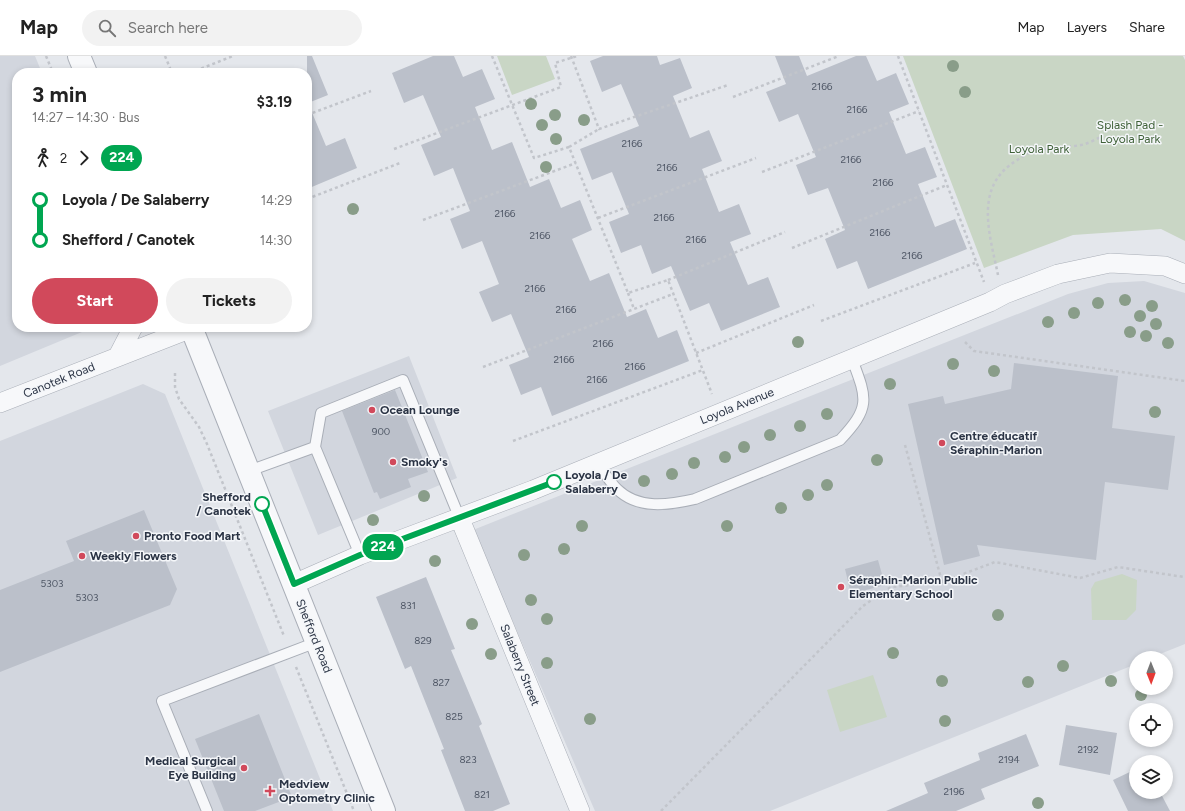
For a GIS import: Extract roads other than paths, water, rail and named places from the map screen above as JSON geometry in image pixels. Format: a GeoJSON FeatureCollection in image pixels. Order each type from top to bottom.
{"type":"FeatureCollection","features":[{"type":"Feature","properties":{"kind":"street"},"geometry":{"type":"LineString","coordinates":[[79,56],[84,68]]}},
{"type":"Feature","properties":{"kind":"street","name":"Loyola Avenue"},"geometry":{"type":"LineString","coordinates":[[294,584],[360,555],[598,464],[990,302],[1005,294],[1058,274],[1110,264],[1165,266],[1185,274]]}},
{"type":"Feature","properties":{"kind":"street"},"geometry":{"type":"LineString","coordinates":[[118,356],[130,332]]}},
{"type":"Feature","properties":{"kind":"street","name":"Canotek Road"},"geometry":{"type":"LineString","coordinates":[[0,403],[181,332]]}},
{"type":"Feature","properties":{"kind":"street","name":"Shefford Road"},"geometry":{"type":"LineString","coordinates":[[193,332],[384,811]]}},
{"type":"Feature","properties":{"kind":"street","name":"Salaberry Street"},"geometry":{"type":"LineString","coordinates":[[460,518],[580,811]]}},
{"type":"Feature","properties":{"kind":"lane"},"geometry":{"type":"LineString","coordinates":[[598,464],[617,489],[633,499],[654,506],[674,504],[695,499],[840,440],[862,413],[864,398],[862,386],[852,359]]}},
{"type":"Feature","properties":{"kind":"lane"},"geometry":{"type":"LineString","coordinates":[[360,555],[315,447],[322,413],[403,380],[460,518]]}},
{"type":"Feature","properties":{"kind":"lane"},"geometry":{"type":"LineString","coordinates":[[249,471],[315,447]]}},
{"type":"Feature","properties":{"kind":"lane"},"geometry":{"type":"LineString","coordinates":[[207,811],[162,701],[317,642]]}},
{"type":"Feature","properties":{"kind":"place","name":"Ocean Lounge"},"geometry":{"type":"Point","coordinates":[372,410]}},
{"type":"Feature","properties":{"kind":"place","name":"Centre éducatif Séraphin-Marion"},"geometry":{"type":"Point","coordinates":[942,443]}},
{"type":"Feature","properties":{"kind":"place","name":"Smoky's"},"geometry":{"type":"Point","coordinates":[393,462]}},
{"type":"Feature","properties":{"kind":"place","name":"Loyola / De Salaberry"},"geometry":{"type":"Point","coordinates":[554,482]}},
{"type":"Feature","properties":{"kind":"place","name":"Shefford / Canotek"},"geometry":{"type":"Point","coordinates":[262,504]}},
{"type":"Feature","properties":{"kind":"place","name":"Pronto Food Mart"},"geometry":{"type":"Point","coordinates":[136,536]}},
{"type":"Feature","properties":{"kind":"place","name":"Weekly Flowers"},"geometry":{"type":"Point","coordinates":[82,556]}},
{"type":"Feature","properties":{"kind":"place","name":"Séraphin-Marion Public Elementary School"},"geometry":{"type":"Point","coordinates":[841,587]}},
{"type":"Feature","properties":{"kind":"place","name":"Medical Surgical Eye Building"},"geometry":{"type":"Point","coordinates":[244,768]}},
{"type":"Feature","properties":{"kind":"place","name":"Medview Optometry Clinic"},"geometry":{"type":"Point","coordinates":[270,791]}},
{"type":"Feature","properties":{"kind":"park label","name":"Splash Pad - Loyola Park"},"geometry":{"type":"Point","coordinates":[1130,132]}},
{"type":"Feature","properties":{"kind":"park label","name":"Loyola Park"},"geometry":{"type":"Point","coordinates":[1039,149]}}]}
